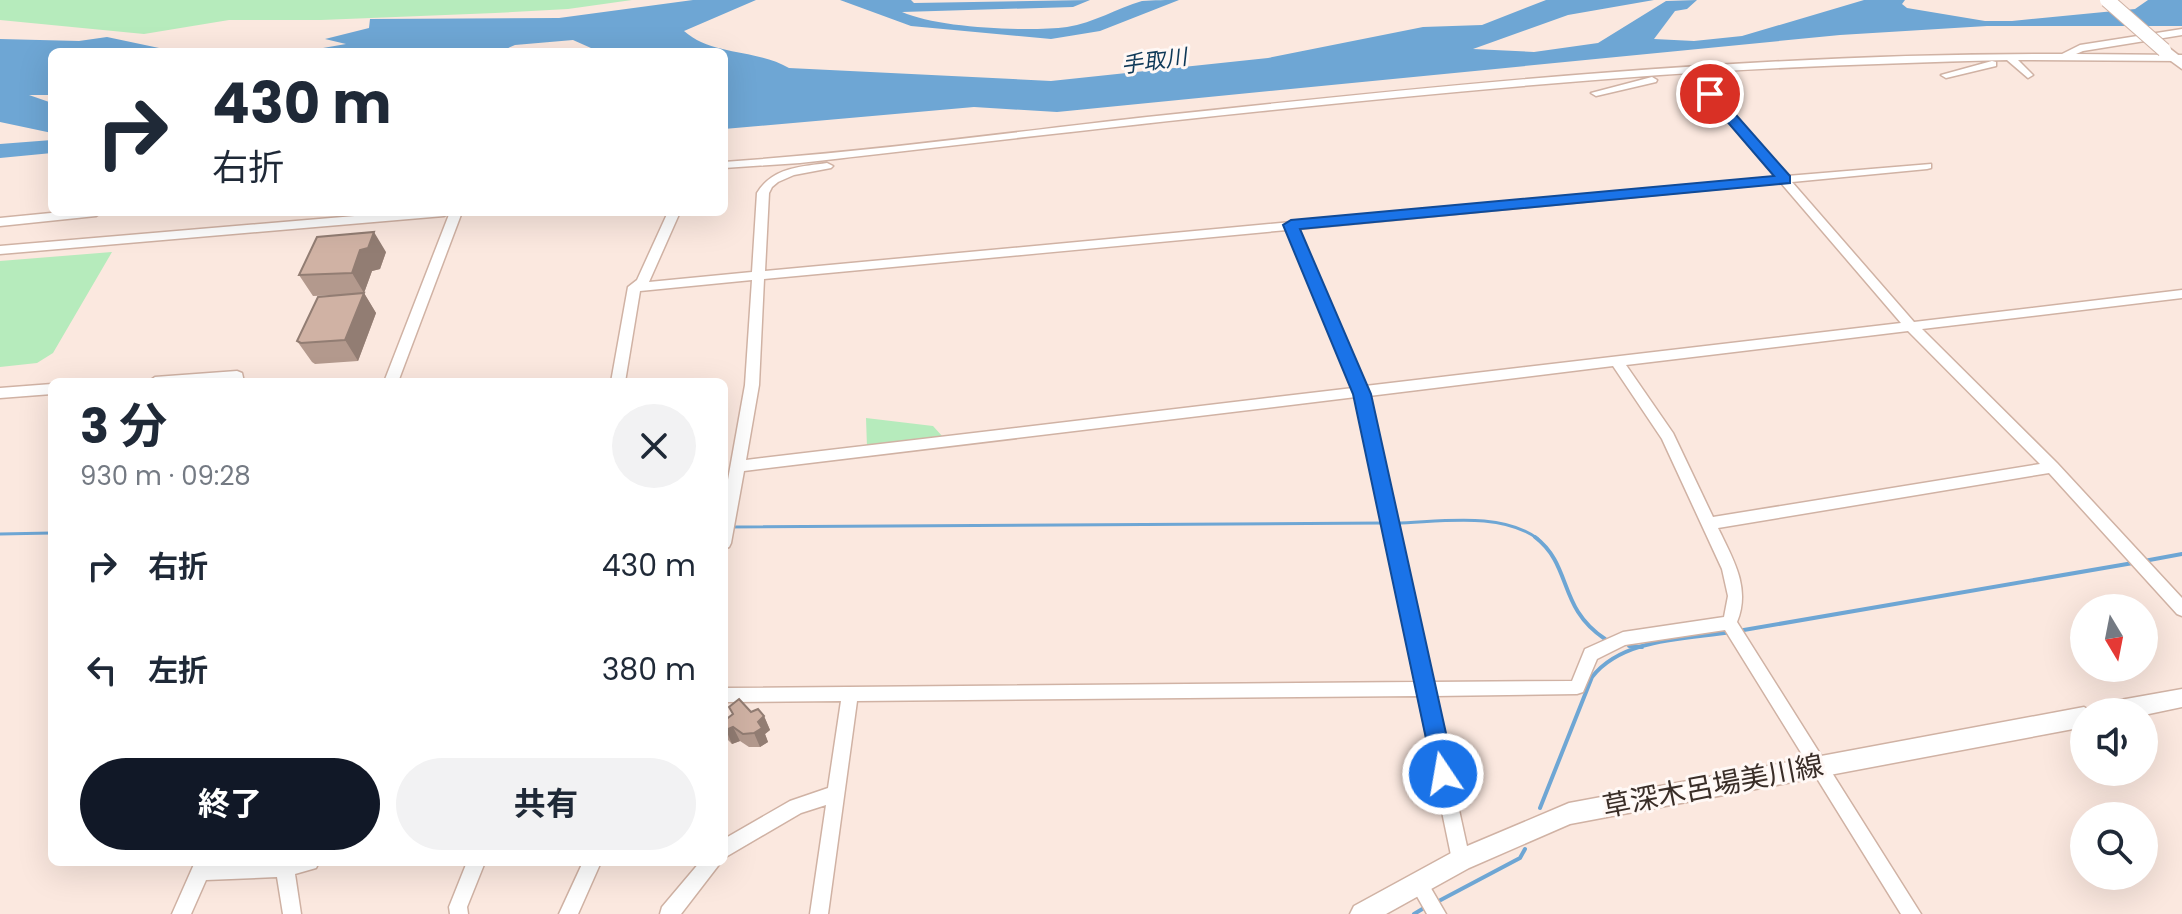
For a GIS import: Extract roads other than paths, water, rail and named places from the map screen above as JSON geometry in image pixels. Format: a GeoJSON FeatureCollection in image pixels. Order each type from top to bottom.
{"type":"FeatureCollection","features":[{"type":"Feature","properties":{"kind":"main road"},"geometry":{"type":"LineString","coordinates":[[2107,0],[2175,58]]}},
{"type":"Feature","properties":{"kind":"main road"},"geometry":{"type":"LineString","coordinates":[[2158,703],[2182,698]]}},
{"type":"Feature","properties":{"kind":"main road","name":"草深木呂場美川線"},"geometry":{"type":"LineString","coordinates":[[1362,914],[1431,904],[1461,860],[1569,814],[2070,720]]}},
{"type":"Feature","properties":{"kind":"street"},"geometry":{"type":"LineString","coordinates":[[2062,57],[2080,48],[2182,32]]}},
{"type":"Feature","properties":{"kind":"street"},"geometry":{"type":"LineString","coordinates":[[728,165],[903,149],[1461,89],[1691,70],[1863,59],[2175,58]]}},
{"type":"Feature","properties":{"kind":"street"},"geometry":{"type":"LineString","coordinates":[[2011,59],[2028,75]]}},
{"type":"Feature","properties":{"kind":"street"},"geometry":{"type":"LineString","coordinates":[[1946,75],[2011,59]]}},
{"type":"Feature","properties":{"kind":"street"},"geometry":{"type":"LineString","coordinates":[[1596,93],[1680,76],[1691,70]]}},
{"type":"Feature","properties":{"kind":"street"},"geometry":{"type":"LineString","coordinates":[[1710,94],[1912,327],[2052,467],[2182,609]]}},
{"type":"Feature","properties":{"kind":"street"},"geometry":{"type":"LineString","coordinates":[[728,521],[752,385],[763,193],[771,179],[779,175],[875,158],[903,149]]}},
{"type":"Feature","properties":{"kind":"street"},"geometry":{"type":"LineString","coordinates":[[634,287],[1927,166]]}},
{"type":"Feature","properties":{"kind":"street"},"geometry":{"type":"LineString","coordinates":[[0,222],[58,216]]}},
{"type":"Feature","properties":{"kind":"street"},"geometry":{"type":"LineString","coordinates":[[0,250],[397,216]]}},
{"type":"Feature","properties":{"kind":"street"},"geometry":{"type":"LineString","coordinates":[[393,378],[454,216]]}},
{"type":"Feature","properties":{"kind":"street"},"geometry":{"type":"LineString","coordinates":[[634,287],[642,283],[672,216]]}},
{"type":"Feature","properties":{"kind":"street"},"geometry":{"type":"LineString","coordinates":[[1291,225],[1362,394],[1461,860]]}},
{"type":"Feature","properties":{"kind":"street"},"geometry":{"type":"LineString","coordinates":[[619,378],[634,287]]}},
{"type":"Feature","properties":{"kind":"street"},"geometry":{"type":"LineString","coordinates":[[738,466],[2182,294]]}},
{"type":"Feature","properties":{"kind":"street"},"geometry":{"type":"LineString","coordinates":[[1617,362],[1668,437],[1736,587],[1733,628],[1912,914]]}},
{"type":"Feature","properties":{"kind":"street"},"geometry":{"type":"LineString","coordinates":[[210,378],[237,378]]}},
{"type":"Feature","properties":{"kind":"street"},"geometry":{"type":"LineString","coordinates":[[0,393],[48,389]]}},
{"type":"Feature","properties":{"kind":"street"},"geometry":{"type":"LineString","coordinates":[[1707,524],[2052,467]]}},
{"type":"Feature","properties":{"kind":"street"},"geometry":{"type":"LineString","coordinates":[[728,695],[1577,687],[1591,654],[1623,639],[1733,628]]}},
{"type":"Feature","properties":{"kind":"street"},"geometry":{"type":"LineString","coordinates":[[819,914],[850,694]]}},
{"type":"Feature","properties":{"kind":"street"},"geometry":{"type":"LineString","coordinates":[[728,845],[796,807],[836,793]]}},
{"type":"Feature","properties":{"kind":"street"},"geometry":{"type":"LineString","coordinates":[[181,914],[202,867],[293,866]]}},
{"type":"Feature","properties":{"kind":"street"},"geometry":{"type":"LineString","coordinates":[[459,914],[458,907],[474,866]]}},
{"type":"Feature","properties":{"kind":"street"},"geometry":{"type":"LineString","coordinates":[[568,914],[590,866]]}},
{"type":"Feature","properties":{"kind":"street"},"geometry":{"type":"LineString","coordinates":[[669,914],[709,866]]}},
{"type":"Feature","properties":{"kind":"street"},"geometry":{"type":"LineString","coordinates":[[285,868],[292,914]]}},
{"type":"Feature","properties":{"kind":"water"},"geometry":{"type":"Polygon","coordinates":[[[693,0],[756,0],[684,31],[718,48],[591,48],[573,40],[508,48],[323,48],[346,44],[325,39],[369,28],[370,19],[559,18],[693,0]]]}},
{"type":"Feature","properties":{"kind":"water"},"geometry":{"type":"Polygon","coordinates":[[[840,0],[911,0],[914,3],[1090,0],[1073,7],[902,12],[959,25],[1029,29],[1077,25],[1142,1],[1179,0],[1100,31],[1051,39],[911,26],[840,0]]]}},
{"type":"Feature","properties":{"kind":"water"},"geometry":{"type":"Polygon","coordinates":[[[1546,0],[1654,0],[1568,15],[1473,49],[1534,52],[1598,43],[1666,1],[1697,0],[1687,9],[1675,11],[1654,39],[1694,41],[1742,36],[1864,0],[1905,0],[1902,4],[1907,8],[1985,21],[2012,21],[2135,9],[2148,0],[2182,0],[2182,26],[1987,26],[1840,35],[1057,112],[974,107],[728,129],[728,50],[763,58],[789,68],[1051,81],[1268,58],[1423,27],[1482,25],[1546,0]]]}},
{"type":"Feature","properties":{"kind":"water"},"geometry":{"type":"Polygon","coordinates":[[[107,37],[159,48],[48,48],[48,95],[29,95],[48,102],[48,132],[0,122],[0,39],[79,41],[107,37]]]}},
{"type":"Feature","properties":{"kind":"water"},"geometry":{"type":"Polygon","coordinates":[[[48,140],[48,153],[0,158],[0,144],[48,140]]]}},
{"type":"Feature","properties":{"kind":"waterway"},"geometry":{"type":"LineString","coordinates":[[1396,523],[1488,521],[1523,530],[1536,538]]}},
{"type":"Feature","properties":{"kind":"waterway"},"geometry":{"type":"LineString","coordinates":[[728,527],[1384,523]]}},
{"type":"Feature","properties":{"kind":"waterway"},"geometry":{"type":"LineString","coordinates":[[0,534],[48,533]]}},
{"type":"Feature","properties":{"kind":"waterway"},"geometry":{"type":"LineString","coordinates":[[1536,538],[1555,561],[1579,614],[1605,639]]}},
{"type":"Feature","properties":{"kind":"waterway"},"geometry":{"type":"LineString","coordinates":[[2144,561],[2182,554]]}},
{"type":"Feature","properties":{"kind":"waterway"},"geometry":{"type":"LineString","coordinates":[[1738,631],[2133,563]]}},
{"type":"Feature","properties":{"kind":"waterway"},"geometry":{"type":"LineString","coordinates":[[1638,647],[1731,632]]}},
{"type":"Feature","properties":{"kind":"waterway"},"geometry":{"type":"LineString","coordinates":[[1629,646],[1638,647]]}},
{"type":"Feature","properties":{"kind":"waterway"},"geometry":{"type":"LineString","coordinates":[[1540,808],[1592,677],[1620,654],[1638,647]]}},
{"type":"Feature","properties":{"kind":"waterway"},"geometry":{"type":"LineString","coordinates":[[1435,903],[1520,858],[1525,849]]}},
{"type":"Feature","properties":{"kind":"waterway"},"geometry":{"type":"LineString","coordinates":[[1414,914],[1424,908]]}},
{"type":"Feature","properties":{"kind":"water label","name":"手取川"},"geometry":{"type":"Point","coordinates":[1154,61]}}]}
